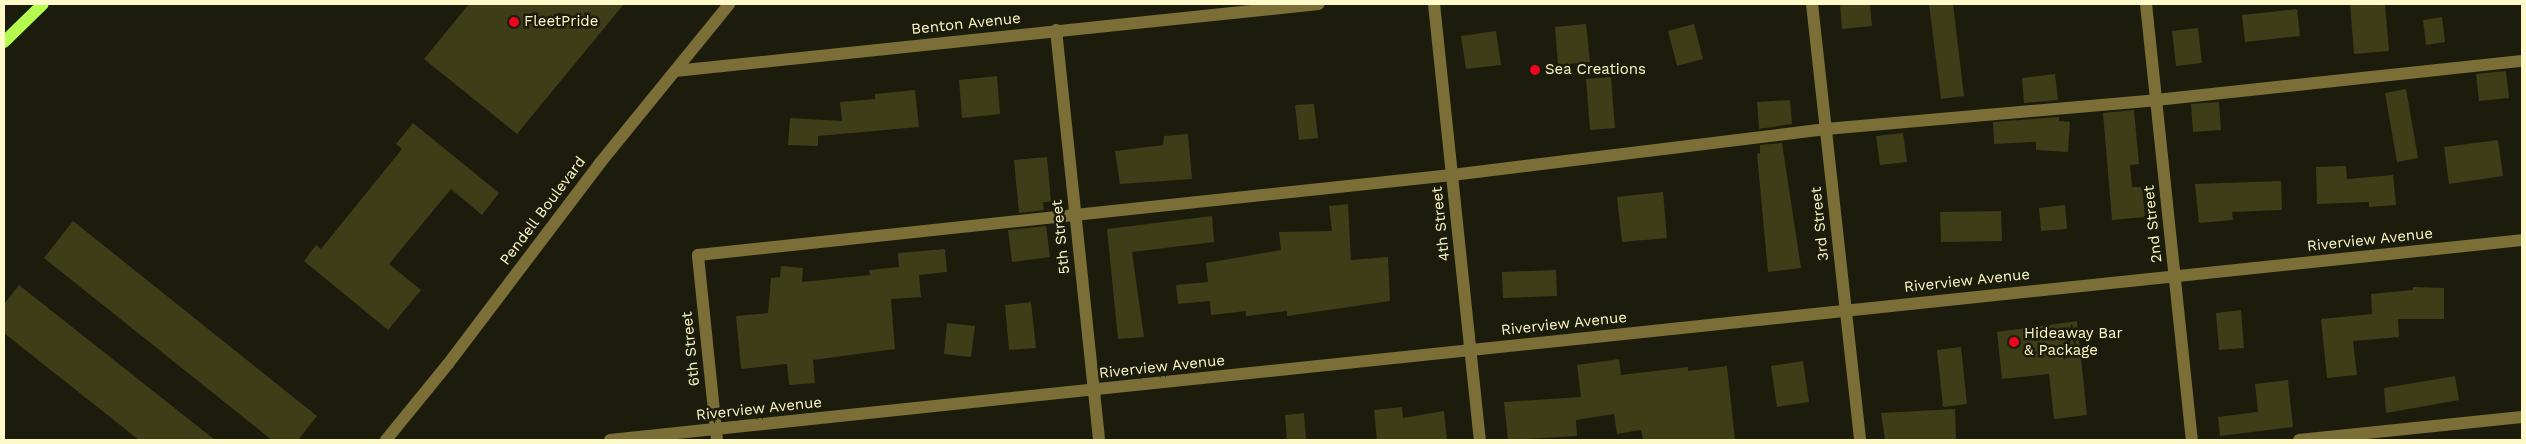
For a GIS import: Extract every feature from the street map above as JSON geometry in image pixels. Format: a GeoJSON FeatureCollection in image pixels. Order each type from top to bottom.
{"type":"FeatureCollection","features":[{"type":"Feature","properties":{"kind":"main road"},"geometry":{"type":"LineString","coordinates":[[4,42],[43,4]]}},
{"type":"Feature","properties":{"kind":"street","name":"Pendell Boulevard"},"geometry":{"type":"LineString","coordinates":[[386,440],[448,364],[600,163],[729,4]]}},
{"type":"Feature","properties":{"kind":"street","name":"Benton Avenue"},"geometry":{"type":"LineString","coordinates":[[675,71],[1319,4]]}},
{"type":"Feature","properties":{"kind":"street","name":"4th Street"},"geometry":{"type":"LineString","coordinates":[[1434,4],[1480,440]]}},
{"type":"Feature","properties":{"kind":"street","name":"3rd Street"},"geometry":{"type":"LineString","coordinates":[[1812,4],[1860,440]]}},
{"type":"Feature","properties":{"kind":"street","name":"2nd Street"},"geometry":{"type":"LineString","coordinates":[[2146,4],[2192,440]]}},
{"type":"Feature","properties":{"kind":"street","name":"5th Street"},"geometry":{"type":"LineString","coordinates":[[1056,30],[1099,440]]}},
{"type":"Feature","properties":{"kind":"street"},"geometry":{"type":"LineString","coordinates":[[1075,215],[1452,175],[1826,129],[2156,100],[2522,61]]}},
{"type":"Feature","properties":{"kind":"street","name":"6th Street"},"geometry":{"type":"LineString","coordinates":[[716,435],[698,255],[1075,215]]}},
{"type":"Feature","properties":{"kind":"street","name":"Riverview Avenue"},"geometry":{"type":"LineString","coordinates":[[610,440],[716,435],[1094,391],[2522,240]]}},
{"type":"Feature","properties":{"kind":"street"},"geometry":{"type":"LineString","coordinates":[[2299,440],[2522,417]]}},
{"type":"Feature","properties":{"kind":"building"},"geometry":{"type":"Polygon","coordinates":[[[469,4],[624,4],[517,134],[424,59],[469,4]]]}},
{"type":"Feature","properties":{"kind":"building"},"geometry":{"type":"Polygon","coordinates":[[[1840,4],[1870,4],[1872,26],[1842,29],[1840,4]]]}},
{"type":"Feature","properties":{"kind":"building"},"geometry":{"type":"Polygon","coordinates":[[[1929,4],[1953,4],[1964,96],[1941,99],[1929,4]]]}},
{"type":"Feature","properties":{"kind":"building"},"geometry":{"type":"Polygon","coordinates":[[[2350,4],[2385,4],[2389,51],[2354,54],[2350,4]]]}},
{"type":"Feature","properties":{"kind":"building"},"geometry":{"type":"Polygon","coordinates":[[[2297,9],[2300,36],[2245,42],[2242,15],[2297,9]]]}},
{"type":"Feature","properties":{"kind":"building"},"geometry":{"type":"Polygon","coordinates":[[[2442,17],[2445,42],[2426,45],[2423,20],[2442,17]]]}},
{"type":"Feature","properties":{"kind":"building"},"geometry":{"type":"Polygon","coordinates":[[[1586,24],[1590,62],[1558,65],[1555,27],[1586,24]]]}},
{"type":"Feature","properties":{"kind":"building"},"geometry":{"type":"Polygon","coordinates":[[[1694,24],[1703,59],[1677,66],[1668,31],[1694,24]]]}},
{"type":"Feature","properties":{"kind":"building"},"geometry":{"type":"Polygon","coordinates":[[[2198,28],[2202,63],[2176,66],[2172,31],[2198,28]]]}},
{"type":"Feature","properties":{"kind":"building"},"geometry":{"type":"Polygon","coordinates":[[[1496,31],[1501,65],[1466,69],[1461,36],[1496,31]]]}},
{"type":"Feature","properties":{"kind":"building"},"geometry":{"type":"Polygon","coordinates":[[[2506,71],[2509,98],[2479,101],[2476,74],[2506,71]]]}},
{"type":"Feature","properties":{"kind":"building"},"geometry":{"type":"Polygon","coordinates":[[[2055,74],[2058,100],[2024,103],[2022,78],[2055,74]]]}},
{"type":"Feature","properties":{"kind":"building"},"geometry":{"type":"Polygon","coordinates":[[[997,76],[1000,114],[962,118],[959,80],[997,76]]]}},
{"type":"Feature","properties":{"kind":"building"},"geometry":{"type":"Polygon","coordinates":[[[1611,77],[1615,128],[1590,130],[1586,79],[1611,77]]]}},
{"type":"Feature","properties":{"kind":"building"},"geometry":{"type":"Polygon","coordinates":[[[2406,89],[2418,158],[2397,162],[2385,93],[2406,89]]]}},
{"type":"Feature","properties":{"kind":"building"},"geometry":{"type":"Polygon","coordinates":[[[915,90],[919,127],[818,136],[818,146],[788,145],[790,118],[842,121],[840,102],[875,99],[875,94],[915,90]]]}},
{"type":"Feature","properties":{"kind":"building"},"geometry":{"type":"Polygon","coordinates":[[[1790,100],[1792,124],[1759,129],[1757,102],[1790,100]]]}},
{"type":"Feature","properties":{"kind":"building"},"geometry":{"type":"Polygon","coordinates":[[[2219,102],[2221,130],[2193,132],[2191,104],[2219,102]]]}},
{"type":"Feature","properties":{"kind":"building"},"geometry":{"type":"Polygon","coordinates":[[[1314,104],[1318,138],[1299,140],[1295,105],[1314,104]]]}},
{"type":"Feature","properties":{"kind":"building"},"geometry":{"type":"Polygon","coordinates":[[[2134,110],[2139,164],[2130,165],[2132,187],[2142,187],[2145,217],[2112,220],[2103,113],[2134,110]]]}},
{"type":"Feature","properties":{"kind":"building"},"geometry":{"type":"Polygon","coordinates":[[[2059,117],[2059,121],[2070,122],[2068,152],[2036,150],[2036,142],[1994,144],[1993,122],[2059,117]]]}},
{"type":"Feature","properties":{"kind":"building"},"geometry":{"type":"Polygon","coordinates":[[[413,123],[499,193],[482,215],[451,189],[389,264],[421,290],[388,330],[304,261],[316,245],[321,249],[402,149],[396,144],[413,123]]]}},
{"type":"Feature","properties":{"kind":"building"},"geometry":{"type":"Polygon","coordinates":[[[1903,133],[1907,162],[1880,165],[1876,136],[1903,133]]]}},
{"type":"Feature","properties":{"kind":"building"},"geometry":{"type":"Polygon","coordinates":[[[1188,134],[1192,179],[1120,184],[1115,151],[1163,145],[1164,136],[1188,134]]]}},
{"type":"Feature","properties":{"kind":"building"},"geometry":{"type":"Polygon","coordinates":[[[2498,140],[2503,176],[2449,184],[2444,147],[2498,140]]]}},
{"type":"Feature","properties":{"kind":"building"},"geometry":{"type":"Polygon","coordinates":[[[1782,143],[1801,268],[1768,272],[1757,154],[1760,153],[1760,145],[1782,143]]]}},
{"type":"Feature","properties":{"kind":"building"},"geometry":{"type":"Polygon","coordinates":[[[1047,157],[1051,202],[1043,202],[1044,210],[1019,213],[1014,160],[1047,157]]]}},
{"type":"Feature","properties":{"kind":"building"},"geometry":{"type":"Polygon","coordinates":[[[2346,166],[2347,179],[2393,175],[2396,205],[2369,207],[2369,202],[2317,204],[2316,167],[2346,166]]]}},
{"type":"Feature","properties":{"kind":"building"},"geometry":{"type":"Polygon","coordinates":[[[2281,181],[2282,210],[2232,212],[2233,220],[2199,223],[2195,184],[2281,181]]]}},
{"type":"Feature","properties":{"kind":"building"},"geometry":{"type":"Polygon","coordinates":[[[1663,192],[1667,238],[1622,242],[1617,197],[1663,192]]]}},
{"type":"Feature","properties":{"kind":"building"},"geometry":{"type":"Polygon","coordinates":[[[1348,204],[1351,260],[1388,257],[1390,301],[1287,316],[1287,311],[1246,316],[1246,311],[1211,315],[1210,301],[1178,304],[1176,285],[1208,282],[1206,263],[1281,250],[1279,232],[1332,231],[1329,206],[1348,204]]]}},
{"type":"Feature","properties":{"kind":"building"},"geometry":{"type":"Polygon","coordinates":[[[2065,205],[2067,229],[2041,231],[2039,208],[2065,205]]]}},
{"type":"Feature","properties":{"kind":"building"},"geometry":{"type":"Polygon","coordinates":[[[2001,211],[2002,241],[1941,242],[1940,212],[2001,211]]]}},
{"type":"Feature","properties":{"kind":"building"},"geometry":{"type":"Polygon","coordinates":[[[1212,216],[1214,242],[1132,252],[1144,337],[1118,339],[1107,229],[1212,216]]]}},
{"type":"Feature","properties":{"kind":"building"},"geometry":{"type":"Polygon","coordinates":[[[73,221],[317,416],[298,440],[272,440],[44,258],[73,221]]]}},
{"type":"Feature","properties":{"kind":"building"},"geometry":{"type":"Polygon","coordinates":[[[1046,226],[1050,257],[1012,262],[1008,230],[1046,226]]]}},
{"type":"Feature","properties":{"kind":"building"},"geometry":{"type":"Polygon","coordinates":[[[945,249],[947,272],[919,275],[921,297],[891,299],[895,349],[813,360],[815,383],[789,385],[787,364],[741,369],[736,316],[768,313],[771,278],[780,277],[781,266],[803,268],[802,282],[870,275],[869,270],[899,267],[898,253],[945,249]]]}},
{"type":"Feature","properties":{"kind":"building"},"geometry":{"type":"Polygon","coordinates":[[[1556,270],[1557,296],[1503,298],[1502,272],[1556,270]]]}},
{"type":"Feature","properties":{"kind":"building"},"geometry":{"type":"Polygon","coordinates":[[[19,285],[215,440],[139,440],[4,333],[4,304],[19,285]]]}},
{"type":"Feature","properties":{"kind":"building"},"geometry":{"type":"Polygon","coordinates":[[[2413,287],[2444,288],[2444,319],[2398,319],[2399,337],[2353,341],[2357,375],[2327,378],[2321,319],[2372,314],[2371,294],[2413,290],[2413,287]]]}},
{"type":"Feature","properties":{"kind":"building"},"geometry":{"type":"Polygon","coordinates":[[[1031,302],[1036,348],[1009,350],[1005,305],[1031,302]]]}},
{"type":"Feature","properties":{"kind":"building"},"geometry":{"type":"Polygon","coordinates":[[[2241,310],[2244,348],[2219,350],[2216,313],[2241,310]]]}},
{"type":"Feature","properties":{"kind":"building"},"geometry":{"type":"Polygon","coordinates":[[[2077,321],[2087,415],[2054,419],[2049,374],[2002,379],[1997,332],[2077,321]]]}},
{"type":"Feature","properties":{"kind":"building"},"geometry":{"type":"Polygon","coordinates":[[[947,323],[975,326],[971,357],[944,354],[947,323]]]}},
{"type":"Feature","properties":{"kind":"building"},"geometry":{"type":"Polygon","coordinates":[[[1961,347],[1967,404],[1943,407],[1937,350],[1961,347]]]}},
{"type":"Feature","properties":{"kind":"building"},"geometry":{"type":"Polygon","coordinates":[[[1619,359],[1621,375],[1688,367],[1688,371],[1727,366],[1735,440],[1643,440],[1641,430],[1617,434],[1614,414],[1576,420],[1577,436],[1508,440],[1504,402],[1581,397],[1577,365],[1619,359]]]}},
{"type":"Feature","properties":{"kind":"building"},"geometry":{"type":"Polygon","coordinates":[[[1803,361],[1809,402],[1777,407],[1771,366],[1803,361]]]}},
{"type":"Feature","properties":{"kind":"building"},"geometry":{"type":"Polygon","coordinates":[[[2455,376],[2459,400],[2386,413],[2384,388],[2455,376]]]}},
{"type":"Feature","properties":{"kind":"building"},"geometry":{"type":"Polygon","coordinates":[[[2288,380],[2293,427],[2220,436],[2218,417],[2258,412],[2255,384],[2288,380]]]}},
{"type":"Feature","properties":{"kind":"building"},"geometry":{"type":"Polygon","coordinates":[[[1402,407],[1403,418],[1444,411],[1447,440],[1377,440],[1374,410],[1402,407]]]}},
{"type":"Feature","properties":{"kind":"building"},"geometry":{"type":"Polygon","coordinates":[[[1955,409],[1956,440],[1885,440],[1881,413],[1955,409]]]}},
{"type":"Feature","properties":{"kind":"building"},"geometry":{"type":"Polygon","coordinates":[[[1304,413],[1306,440],[1287,440],[1285,415],[1304,413]]]}},
{"type":"Feature","properties":{"kind":"place","name":"FleetPride"},"geometry":{"type":"Point","coordinates":[514,22]}},
{"type":"Feature","properties":{"kind":"place","name":"Sea Creations"},"geometry":{"type":"Point","coordinates":[1535,70]}},
{"type":"Feature","properties":{"kind":"place","name":"Hideaway Bar & Package"},"geometry":{"type":"Point","coordinates":[2014,342]}}]}
